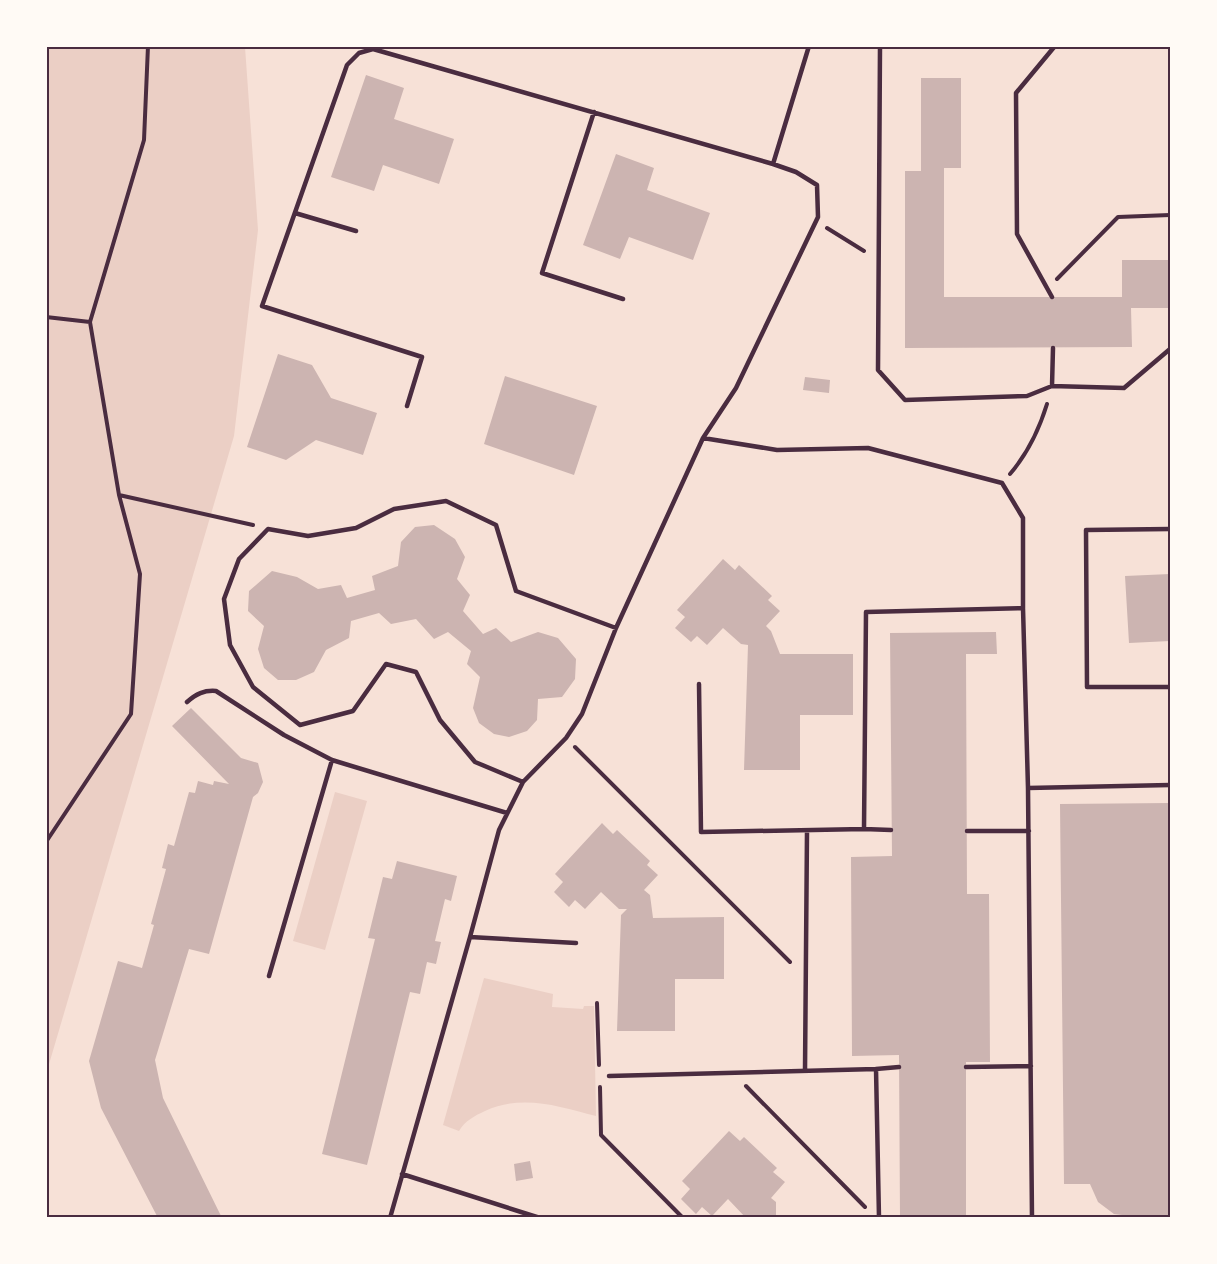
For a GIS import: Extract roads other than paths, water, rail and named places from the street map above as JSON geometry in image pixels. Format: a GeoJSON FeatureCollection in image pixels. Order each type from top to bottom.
{"type":"FeatureCollection","features":[{"type":"Feature","properties":{"kind":"lane"},"geometry":{"type":"LineString","coordinates":[[773,164],[809,46]]}},
{"type":"Feature","properties":{"kind":"lane"},"geometry":{"type":"LineString","coordinates":[[880,46],[878,370],[905,400],[1027,396],[1052,386],[1124,388],[1170,349]]}},
{"type":"Feature","properties":{"kind":"lane"},"geometry":{"type":"LineString","coordinates":[[1052,297],[1017,234],[1016,93],[1055,46]]}},
{"type":"Feature","properties":{"kind":"lane"},"geometry":{"type":"LineString","coordinates":[[390,1218],[499,830],[522,782],[566,738],[582,714],[616,628],[704,438],[736,388],[818,217],[817,185],[796,172],[773,164],[594,112],[373,49],[359,53],[347,65],[262,306],[422,357],[407,406]]}},
{"type":"Feature","properties":{"kind":"lane"},"geometry":{"type":"LineString","coordinates":[[594,112],[542,273],[623,299]]}},
{"type":"Feature","properties":{"kind":"lane"},"geometry":{"type":"LineString","coordinates":[[295,213],[356,231]]}},
{"type":"Feature","properties":{"kind":"lane"},"geometry":{"type":"LineString","coordinates":[[1052,386],[1053,348]]}},
{"type":"Feature","properties":{"kind":"lane"},"geometry":{"type":"LineString","coordinates":[[704,438],[777,450],[868,448],[1002,483],[1023,518],[1029,831],[1032,1218]]}},
{"type":"Feature","properties":{"kind":"lane"},"geometry":{"type":"LineString","coordinates":[[522,782],[475,762],[440,720],[416,672],[386,664],[353,711],[300,725],[253,687],[230,645],[224,599],[239,560],[268,529],[308,536],[356,528],[394,509],[446,501],[496,525],[516,591],[616,628]]}},
{"type":"Feature","properties":{"kind":"lane"},"geometry":{"type":"LineString","coordinates":[[1170,530],[1086,530],[1086,687],[1170,687]]}},
{"type":"Feature","properties":{"kind":"lane"},"geometry":{"type":"LineString","coordinates":[[864,829],[866,612],[1023,608]]}},
{"type":"Feature","properties":{"kind":"lane"},"geometry":{"type":"LineString","coordinates":[[699,684],[701,832],[891,830]]}},
{"type":"Feature","properties":{"kind":"lane"},"geometry":{"type":"LineString","coordinates":[[187,702],[196,694],[208,690],[216,691],[284,735],[332,760],[507,813]]}},
{"type":"Feature","properties":{"kind":"lane"},"geometry":{"type":"LineString","coordinates":[[269,976],[332,760]]}},
{"type":"Feature","properties":{"kind":"lane"},"geometry":{"type":"LineString","coordinates":[[1028,788],[1170,785]]}},
{"type":"Feature","properties":{"kind":"lane"},"geometry":{"type":"LineString","coordinates":[[805,1071],[807,831]]}},
{"type":"Feature","properties":{"kind":"lane"},"geometry":{"type":"LineString","coordinates":[[967,831],[1029,831]]}},
{"type":"Feature","properties":{"kind":"lane"},"geometry":{"type":"LineString","coordinates":[[470,937],[576,943]]}},
{"type":"Feature","properties":{"kind":"lane"},"geometry":{"type":"LineString","coordinates":[[966,1067],[1031,1066]]}},
{"type":"Feature","properties":{"kind":"lane"},"geometry":{"type":"LineString","coordinates":[[609,1076],[899,1067]]}},
{"type":"Feature","properties":{"kind":"lane"},"geometry":{"type":"LineString","coordinates":[[876,1069],[879,1218]]}},
{"type":"Feature","properties":{"kind":"lane"},"geometry":{"type":"LineString","coordinates":[[402,1174],[540,1218]]}}]}
